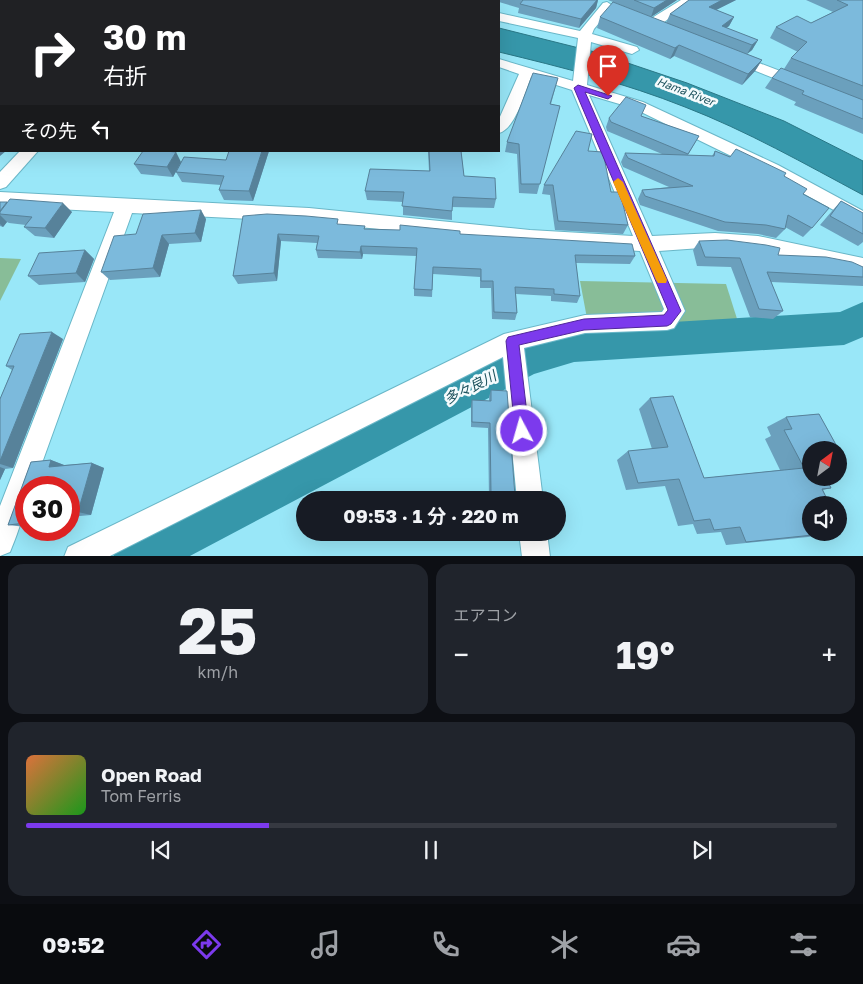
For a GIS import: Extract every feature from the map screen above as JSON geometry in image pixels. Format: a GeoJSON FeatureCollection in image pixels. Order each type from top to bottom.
{"type":"FeatureCollection","features":[{"type":"Feature","properties":{"kind":"street"},"geometry":{"type":"LineString","coordinates":[[670,32],[648,23],[689,0]]}},
{"type":"Feature","properties":{"kind":"street"},"geometry":{"type":"LineString","coordinates":[[78,556],[512,341],[584,324],[667,320],[675,311],[578,88],[585,36],[588,28],[607,5]]}},
{"type":"Feature","properties":{"kind":"street"},"geometry":{"type":"LineString","coordinates":[[500,17],[585,36],[632,50]]}},
{"type":"Feature","properties":{"kind":"street"},"geometry":{"type":"LineString","coordinates":[[724,53],[817,89]]}},
{"type":"Feature","properties":{"kind":"street"},"geometry":{"type":"LineString","coordinates":[[500,63],[638,105],[772,169],[863,219]]}},
{"type":"Feature","properties":{"kind":"street"},"geometry":{"type":"LineString","coordinates":[[500,127],[505,122],[527,70]]}},
{"type":"Feature","properties":{"kind":"street"},"geometry":{"type":"LineString","coordinates":[[0,183],[29,152]]}},
{"type":"Feature","properties":{"kind":"street"},"geometry":{"type":"LineString","coordinates":[[0,199],[309,215],[530,237],[647,244],[715,240],[758,244],[861,268],[863,266]]}},
{"type":"Feature","properties":{"kind":"street"},"geometry":{"type":"LineString","coordinates":[[0,542],[125,206]]}},
{"type":"Feature","properties":{"kind":"street"},"geometry":{"type":"LineString","coordinates":[[512,341],[529,491]]}},
{"type":"Feature","properties":{"kind":"street"},"geometry":{"type":"LineString","coordinates":[[534,541],[536,556]]}},
{"type":"Feature","properties":{"kind":"green space"},"geometry":{"type":"Polygon","coordinates":[[[0,258],[21,259],[0,301],[0,258]]]}},
{"type":"Feature","properties":{"kind":"green space"},"geometry":{"type":"Polygon","coordinates":[[[580,281],[726,284],[738,322],[589,329],[580,281]]]}},
{"type":"Feature","properties":{"kind":"water","name":"Hama River"},"geometry":{"type":"Polygon","coordinates":[[[500,28],[595,52],[687,83],[784,121],[863,161],[863,195],[753,137],[708,116],[662,98],[569,70],[500,52],[500,28]]]}},
{"type":"Feature","properties":{"kind":"building"},"geometry":{"type":"Polygon","coordinates":[[[523,0],[597,0],[581,19],[520,4],[523,0]]]}},
{"type":"Feature","properties":{"kind":"building"},"geometry":{"type":"Polygon","coordinates":[[[634,0],[667,0],[654,8],[634,0]]]}},
{"type":"Feature","properties":{"kind":"building"},"geometry":{"type":"Polygon","coordinates":[[[689,0],[722,0],[709,7],[734,17],[722,26],[758,40],[752,45],[670,14],[689,0]]]}},
{"type":"Feature","properties":{"kind":"building"},"geometry":{"type":"Polygon","coordinates":[[[837,0],[863,0],[863,86],[791,58],[807,42],[776,27],[797,16],[811,23],[848,5],[837,0]]]}},
{"type":"Feature","properties":{"kind":"building"},"geometry":{"type":"Polygon","coordinates":[[[613,2],[762,60],[748,74],[679,45],[675,48],[600,17],[613,2]]]}},
{"type":"Feature","properties":{"kind":"building"},"geometry":{"type":"Polygon","coordinates":[[[781,68],[863,100],[863,119],[802,94],[804,91],[772,78],[781,68]]]}},
{"type":"Feature","properties":{"kind":"building"},"geometry":{"type":"Polygon","coordinates":[[[533,73],[558,78],[550,104],[560,106],[540,184],[521,184],[519,144],[507,142],[533,73]]]}},
{"type":"Feature","properties":{"kind":"building"},"geometry":{"type":"Polygon","coordinates":[[[626,97],[646,105],[641,116],[699,136],[688,154],[611,122],[609,118],[626,97]]]}},
{"type":"Feature","properties":{"kind":"building"},"geometry":{"type":"Polygon","coordinates":[[[576,131],[592,134],[588,151],[603,152],[611,192],[620,192],[628,225],[558,221],[553,185],[544,185],[576,131]]]}},
{"type":"Feature","properties":{"kind":"building"},"geometry":{"type":"Polygon","coordinates":[[[736,149],[786,173],[784,176],[807,189],[803,194],[829,208],[812,228],[788,215],[785,229],[766,225],[725,222],[645,196],[642,190],[693,186],[628,158],[625,153],[714,156],[715,151],[730,157],[736,149]]]}},
{"type":"Feature","properties":{"kind":"building"},"geometry":{"type":"Polygon","coordinates":[[[142,152],[176,152],[167,167],[134,164],[142,152]]]}},
{"type":"Feature","properties":{"kind":"building"},"geometry":{"type":"Polygon","coordinates":[[[229,152],[262,152],[249,191],[219,190],[224,176],[176,172],[184,157],[226,160],[229,152]]]}},
{"type":"Feature","properties":{"kind":"building"},"geometry":{"type":"Polygon","coordinates":[[[429,152],[461,152],[464,176],[495,178],[496,199],[453,197],[452,211],[402,206],[404,192],[365,191],[370,169],[430,171],[429,152]]]}},
{"type":"Feature","properties":{"kind":"building"},"geometry":{"type":"Polygon","coordinates":[[[10,199],[63,203],[45,228],[24,227],[32,217],[0,214],[10,199]]]}},
{"type":"Feature","properties":{"kind":"building"},"geometry":{"type":"Polygon","coordinates":[[[841,201],[863,213],[863,234],[830,216],[841,201]]]}},
{"type":"Feature","properties":{"kind":"building"},"geometry":{"type":"Polygon","coordinates":[[[0,202],[7,202],[0,211],[0,202]]]}},
{"type":"Feature","properties":{"kind":"building"},"geometry":{"type":"Polygon","coordinates":[[[201,210],[195,233],[162,235],[153,268],[101,272],[114,236],[136,234],[143,214],[201,210]]]}},
{"type":"Feature","properties":{"kind":"building"},"geometry":{"type":"Polygon","coordinates":[[[267,214],[338,219],[337,224],[365,226],[364,229],[400,230],[400,225],[460,231],[460,234],[632,244],[635,256],[575,255],[580,296],[554,294],[554,289],[515,287],[517,313],[494,312],[493,281],[481,281],[481,269],[433,267],[432,290],[414,289],[417,248],[361,246],[360,252],[316,250],[319,236],[278,234],[274,273],[233,276],[243,216],[267,214]]]}},
{"type":"Feature","properties":{"kind":"building"},"geometry":{"type":"Polygon","coordinates":[[[727,240],[780,248],[778,255],[826,257],[852,262],[863,267],[863,277],[767,272],[783,311],[759,309],[740,258],[705,257],[699,241],[727,240]]]}},
{"type":"Feature","properties":{"kind":"building"},"geometry":{"type":"Polygon","coordinates":[[[85,250],[76,273],[28,276],[39,253],[85,250]]]}},
{"type":"Feature","properties":{"kind":"building"},"geometry":{"type":"Polygon","coordinates":[[[52,332],[0,461],[0,399],[14,366],[6,366],[20,334],[52,332]]]}},
{"type":"Feature","properties":{"kind":"building"},"geometry":{"type":"Polygon","coordinates":[[[491,390],[507,391],[515,491],[491,491],[490,423],[472,422],[472,400],[491,401],[491,390]]]}},
{"type":"Feature","properties":{"kind":"building"},"geometry":{"type":"Polygon","coordinates":[[[673,396],[704,478],[802,468],[802,486],[830,486],[831,488],[822,489],[826,496],[802,496],[802,536],[746,542],[740,527],[714,530],[710,519],[694,521],[679,479],[638,483],[628,451],[668,447],[650,398],[673,396]]]}},
{"type":"Feature","properties":{"kind":"building"},"geometry":{"type":"Polygon","coordinates":[[[819,414],[834,441],[802,441],[802,464],[784,430],[792,429],[786,417],[819,414]]]}},
{"type":"Feature","properties":{"kind":"building"},"geometry":{"type":"Polygon","coordinates":[[[51,460],[49,467],[92,463],[80,505],[80,476],[26,476],[31,462],[51,460]]]}},
{"type":"Feature","properties":{"kind":"building"},"geometry":{"type":"Polygon","coordinates":[[[15,506],[15,524],[8,525],[15,506]]]}},
{"type":"Feature","properties":{"kind":"waterway","name":"多々良川"},"geometry":{"type":"LineString","coordinates":[[139,556],[525,359],[574,345],[844,328],[863,318]]}},
{"type":"Feature","properties":{"kind":"slow traffic"},"geometry":{"type":"LineString","coordinates":[[618,182],[662,280]]}},
{"type":"Feature","properties":{"kind":"route"},"geometry":{"type":"LineString","coordinates":[[522,431],[512,341],[584,324],[667,320],[675,311],[578,88],[608,96]]}}]}
